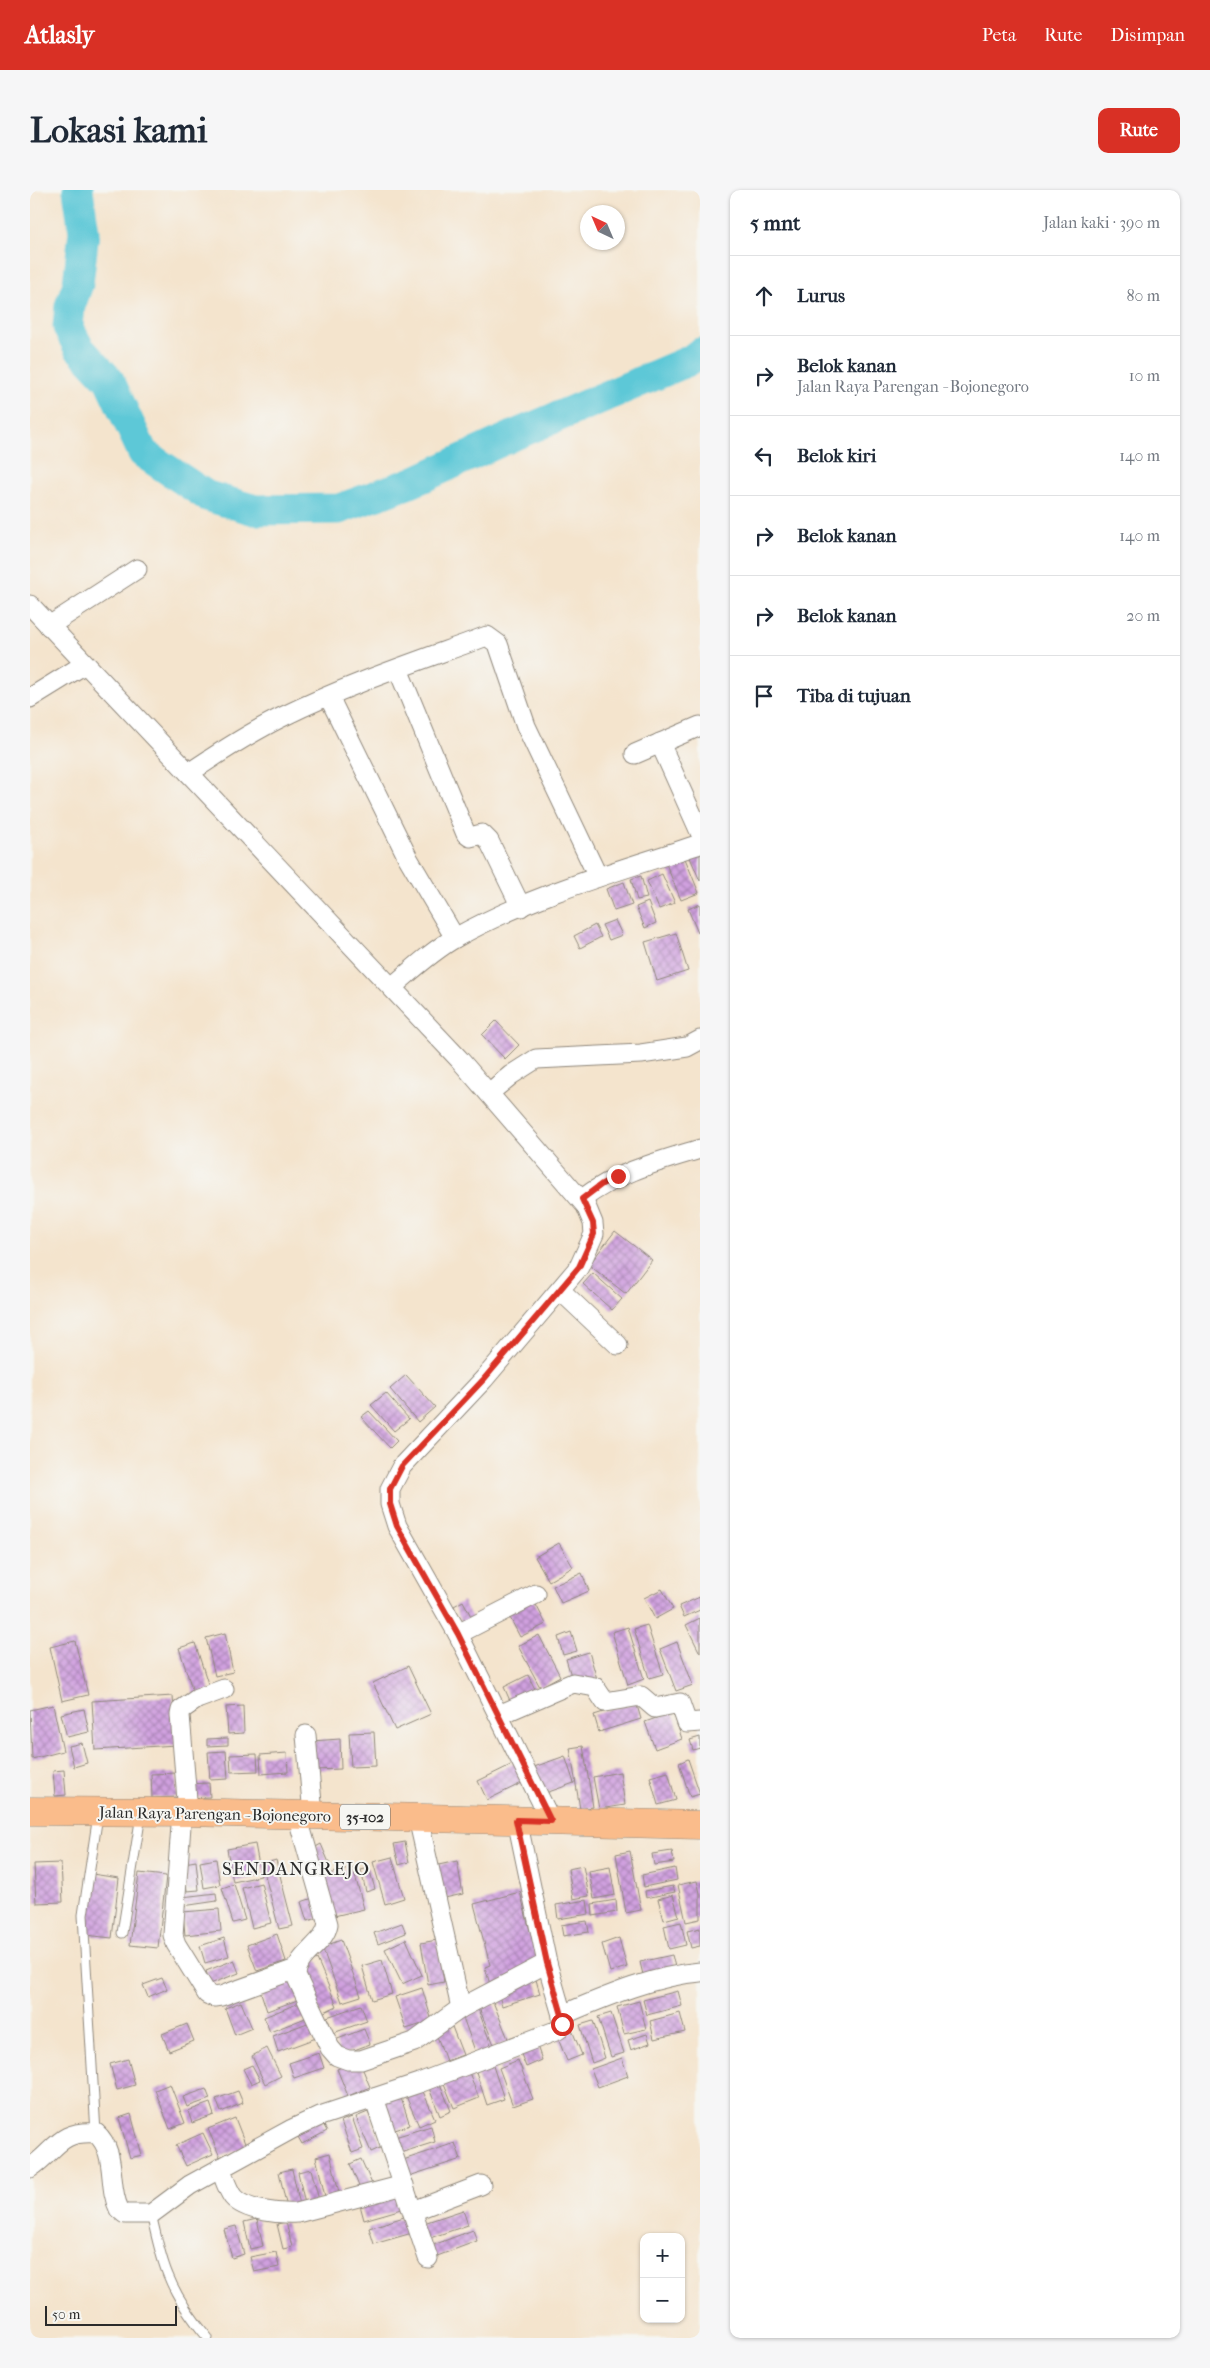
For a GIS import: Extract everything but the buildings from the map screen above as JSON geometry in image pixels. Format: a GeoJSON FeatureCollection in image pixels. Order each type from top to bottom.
{"type":"FeatureCollection","features":[{"type":"Feature","properties":{"kind":"main road","name":"Jalan Raya Parengan - Bojonegoro"},"geometry":{"type":"LineString","coordinates":[[30,1811],[185,1812],[700,1825]]}},
{"type":"Feature","properties":{"kind":"street"},"geometry":{"type":"LineString","coordinates":[[50,626],[137,569]]}},
{"type":"Feature","properties":{"kind":"street"},"geometry":{"type":"LineString","coordinates":[[30,605],[392,987],[489,1093],[582,1199],[593,1223],[594,1234],[579,1267],[484,1379],[402,1466],[390,1489],[390,1504],[397,1526],[458,1634],[551,1821]]}},
{"type":"Feature","properties":{"kind":"street"},"geometry":{"type":"LineString","coordinates":[[189,773],[241,738],[285,716],[398,669],[487,636],[498,644],[526,726],[598,877]]}},
{"type":"Feature","properties":{"kind":"street"},"geometry":{"type":"LineString","coordinates":[[30,698],[85,664]]}},
{"type":"Feature","properties":{"kind":"street"},"geometry":{"type":"LineString","coordinates":[[398,669],[466,834],[470,836],[482,834],[489,841],[521,907]]}},
{"type":"Feature","properties":{"kind":"street"},"geometry":{"type":"LineString","coordinates":[[329,697],[408,858],[455,938]]}},
{"type":"Feature","properties":{"kind":"street"},"geometry":{"type":"LineString","coordinates":[[635,754],[700,726]]}},
{"type":"Feature","properties":{"kind":"street"},"geometry":{"type":"LineString","coordinates":[[660,743],[700,832]]}},
{"type":"Feature","properties":{"kind":"street"},"geometry":{"type":"LineString","coordinates":[[392,987],[436,950],[455,938],[521,907],[598,877],[700,844]]}},
{"type":"Feature","properties":{"kind":"street"},"geometry":{"type":"LineString","coordinates":[[489,1093],[511,1075],[536,1059],[641,1054],[687,1047],[700,1040]]}},
{"type":"Feature","properties":{"kind":"street"},"geometry":{"type":"LineString","coordinates":[[582,1199],[602,1184],[618,1176],[651,1163],[700,1150]]}},
{"type":"Feature","properties":{"kind":"street"},"geometry":{"type":"LineString","coordinates":[[560,1290],[618,1345]]}},
{"type":"Feature","properties":{"kind":"street"},"geometry":{"type":"LineString","coordinates":[[458,1634],[536,1594]]}},
{"type":"Feature","properties":{"kind":"street"},"geometry":{"type":"LineString","coordinates":[[499,1715],[578,1682],[595,1687],[605,1702],[641,1696],[654,1708],[680,1703],[687,1723],[700,1722]]}},
{"type":"Feature","properties":{"kind":"street"},"geometry":{"type":"LineString","coordinates":[[224,1689],[197,1699],[181,1710],[185,1812],[173,1935],[176,1944],[207,1994],[214,1997],[222,1996],[296,1969]]}},
{"type":"Feature","properties":{"kind":"street"},"geometry":{"type":"LineString","coordinates":[[306,1736],[305,1815],[328,1924],[326,1934],[298,1964],[296,1976],[330,2048],[337,2056],[348,2060],[361,2060],[414,2042],[461,2008],[547,1963]]}},
{"type":"Feature","properties":{"kind":"street"},"geometry":{"type":"LineString","coordinates":[[418,1818],[461,2008]]}},
{"type":"Feature","properties":{"kind":"street"},"geometry":{"type":"LineString","coordinates":[[30,2168],[72,2133],[96,2133],[103,2139],[108,2149],[119,2209],[125,2214],[151,2214],[190,2185],[292,2129],[320,2116],[558,2030],[562,2024],[562,2015],[547,1963],[516,1820]]}},
{"type":"Feature","properties":{"kind":"street"},"geometry":{"type":"LineString","coordinates":[[562,2015],[630,1990],[700,1972]]}},
{"type":"Feature","properties":{"kind":"street"},"geometry":{"type":"LineString","coordinates":[[374,2098],[428,2258]]}},
{"type":"Feature","properties":{"kind":"street"},"geometry":{"type":"LineString","coordinates":[[220,2168],[232,2196],[237,2200],[264,2211],[280,2214],[297,2213],[404,2186]]}},
{"type":"Feature","properties":{"kind":"street"},"geometry":{"type":"LineString","coordinates":[[413,2211],[481,2185]]}},
{"type":"Feature","properties":{"kind":"lane"},"geometry":{"type":"LineString","coordinates":[[96,2133],[84,1915],[98,1811]]}},
{"type":"Feature","properties":{"kind":"lane"},"geometry":{"type":"LineString","coordinates":[[122,1934],[142,1812]]}},
{"type":"Feature","properties":{"kind":"lane"},"geometry":{"type":"LineString","coordinates":[[151,2214],[170,2280],[191,2318],[208,2338]]}},
{"type":"Feature","properties":{"kind":"waterway"},"geometry":{"type":"LineString","coordinates":[[78,190],[84,232],[78,284],[70,306],[68,327],[79,348],[109,380],[143,453],[207,496],[255,510],[339,509],[413,482],[517,434],[691,360],[700,353]]}},
{"type":"Feature","properties":{"kind":"district","name":"SENDANGREJO"},"geometry":{"type":"Point","coordinates":[296,1869]}},
{"type":"Feature","properties":{"kind":"route"},"geometry":{"type":"LineString","coordinates":[[562,2024],[562,2015],[547,1963],[516,1820],[551,1821],[458,1634],[397,1526],[390,1504],[390,1489],[402,1466],[484,1379],[579,1267],[594,1234],[593,1223],[582,1199],[602,1184],[618,1176]]}}]}
